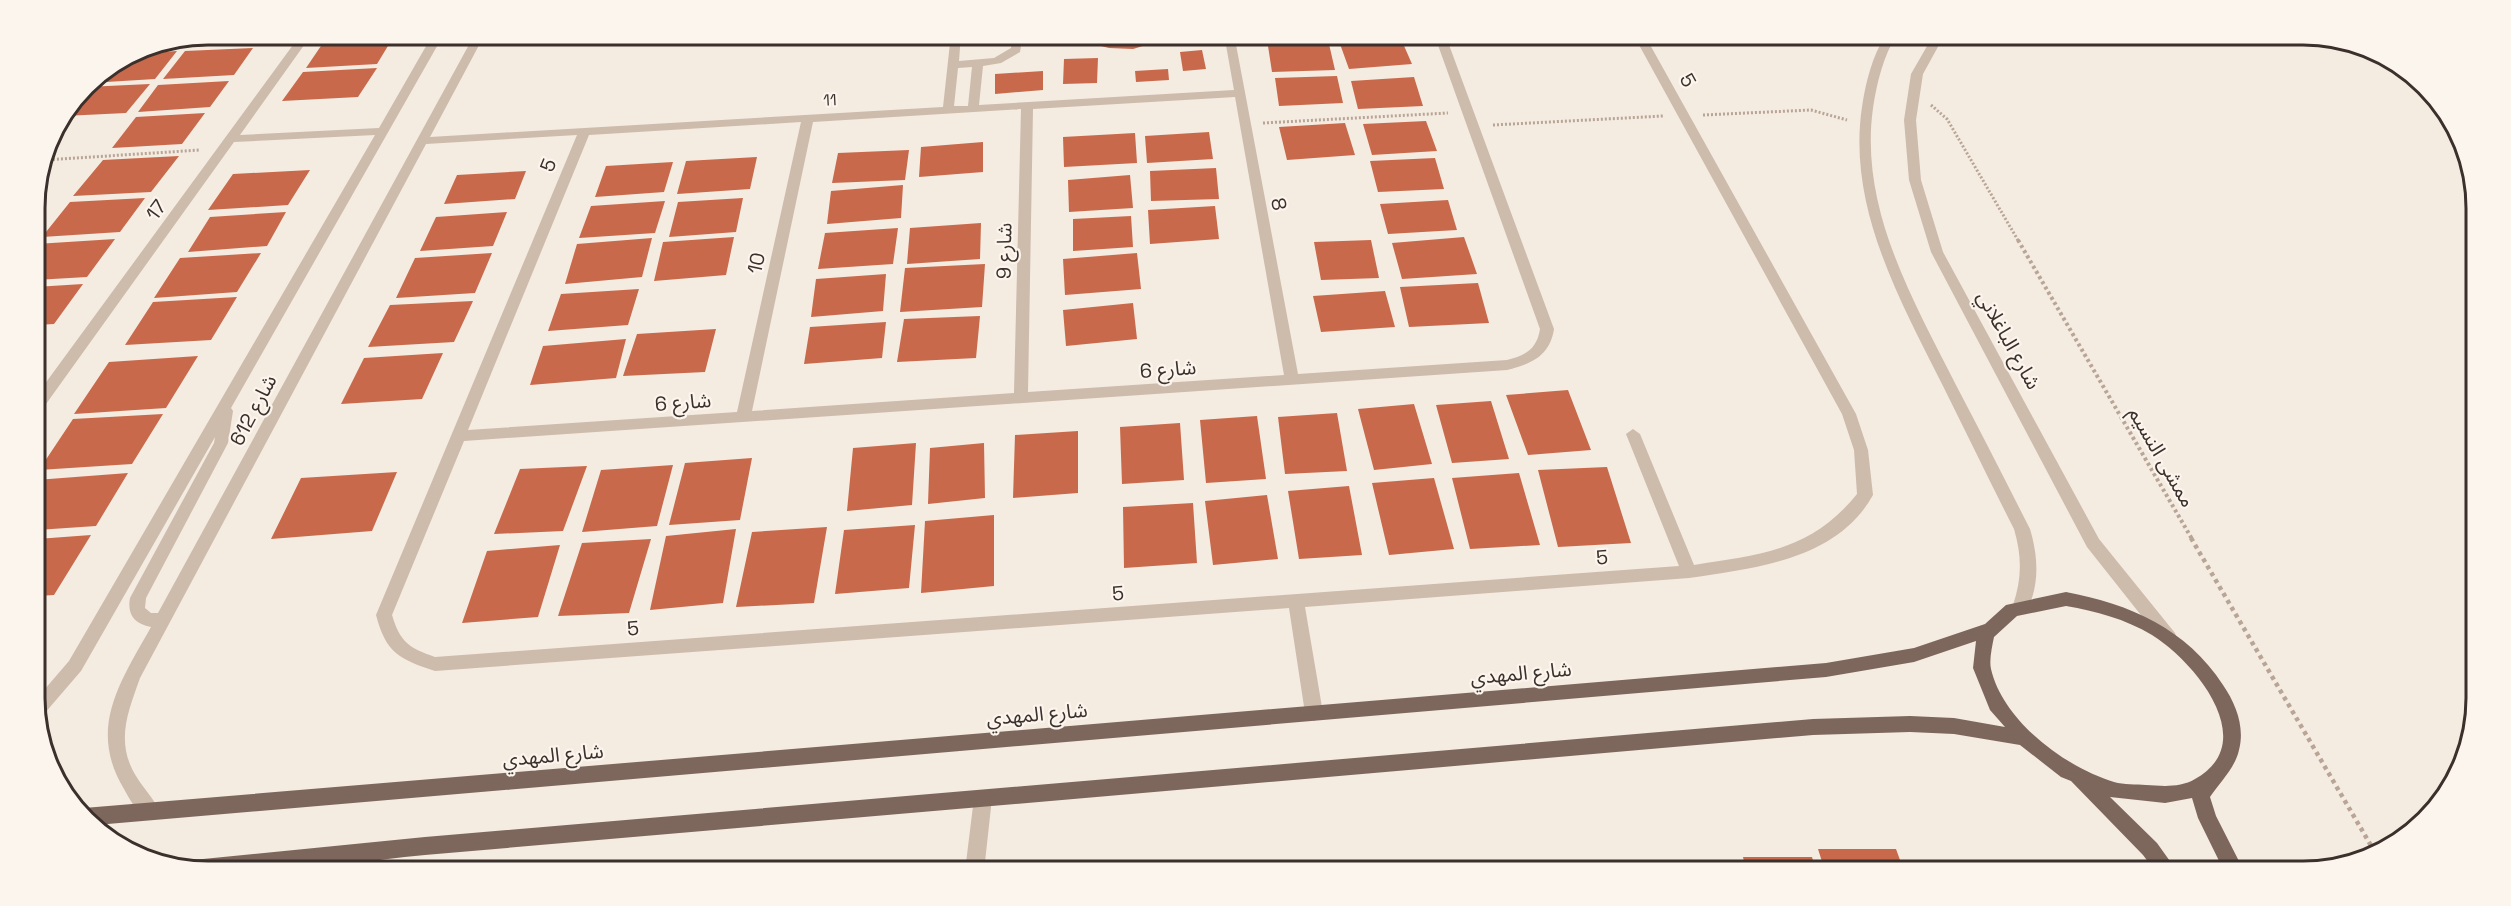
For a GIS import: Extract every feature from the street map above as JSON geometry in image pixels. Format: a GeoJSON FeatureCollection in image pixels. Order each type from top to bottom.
{"type":"FeatureCollection","features":[{"type":"Feature","properties":{"kind":"main road"},"geometry":{"type":"LineString","coordinates":[[2227,760],[2211,780],[2185,793],[2151,796],[2114,790],[2075,776],[2046,759],[2022,738],[2002,715],[1989,692],[1982,669],[1982,648],[1989,630],[1997,620],[2021,605],[2042,600],[2066,599],[2091,603],[2144,622],[2169,638],[2209,676],[2223,698],[2230,720],[2232,741],[2227,760],[2200,795],[2207,818],[2229,861]]}},
{"type":"Feature","properties":{"kind":"main road","name":"شارع المهدي"},"geometry":{"type":"LineString","coordinates":[[96,816],[1826,670],[1914,655],[1989,630]]}},
{"type":"Feature","properties":{"kind":"main road"},"geometry":{"type":"LineString","coordinates":[[273,861],[413,847],[1813,727],[1932,725],[2022,738]]}},
{"type":"Feature","properties":{"kind":"main road"},"geometry":{"type":"LineString","coordinates":[[2075,776],[2150,849],[2159,861]]}},
{"type":"Feature","properties":{"kind":"street","name":"17"},"geometry":{"type":"LineString","coordinates":[[45,395],[299,45]]}},
{"type":"Feature","properties":{"kind":"street","name":"شارع 612"},"geometry":{"type":"LineString","coordinates":[[45,701],[75,666],[433,45]]}},
{"type":"Feature","properties":{"kind":"street","name":"شارع 612"},"geometry":{"type":"LineString","coordinates":[[150,811],[129,785],[117,756],[116,722],[132,677],[473,45]]}},
{"type":"Feature","properties":{"kind":"street"},"geometry":{"type":"LineString","coordinates":[[948,110],[955,45]]}},
{"type":"Feature","properties":{"kind":"street"},"geometry":{"type":"LineString","coordinates":[[954,65],[997,61],[1016,50],[1017,45]]}},
{"type":"Feature","properties":{"kind":"street","name":"8"},"geometry":{"type":"LineString","coordinates":[[1231,45],[1292,380]]}},
{"type":"Feature","properties":{"kind":"street","name":"شارع 6"},"geometry":{"type":"LineString","coordinates":[[458,436],[1507,365],[1526,361],[1547,341],[1547,329],[1443,45]]}},
{"type":"Feature","properties":{"kind":"street","name":"5"},"geometry":{"type":"LineString","coordinates":[[585,131],[384,615],[390,638],[407,655],[435,664],[1689,572],[1769,559],[1811,544],[1842,523],[1865,495],[1861,450],[1849,414],[1644,45]]}},
{"type":"Feature","properties":{"kind":"street"},"geometry":{"type":"LineString","coordinates":[[1884,45],[1873,78],[1864,128],[1867,181],[1873,211],[1895,274],[2022,529],[2030,560],[2030,576],[2021,605]]}},
{"type":"Feature","properties":{"kind":"street","name":"شارع الباغلاني"},"geometry":{"type":"LineString","coordinates":[[1933,45],[1923,59],[1912,90],[1910,120],[1915,180],[1937,252],[2093,543],[2169,638]]}},
{"type":"Feature","properties":{"kind":"street"},"geometry":{"type":"LineString","coordinates":[[973,109],[978,64]]}},
{"type":"Feature","properties":{"kind":"street","name":"11"},"geometry":{"type":"LineString","coordinates":[[423,141],[1239,93]]}},
{"type":"Feature","properties":{"kind":"street","name":"شارع 9"},"geometry":{"type":"LineString","coordinates":[[1021,398],[1027,105]]}},
{"type":"Feature","properties":{"kind":"street","name":"10"},"geometry":{"type":"LineString","coordinates":[[742,417],[808,118]]}},
{"type":"Feature","properties":{"kind":"street"},"geometry":{"type":"LineString","coordinates":[[229,144],[383,131]]}},
{"type":"Feature","properties":{"kind":"street"},"geometry":{"type":"LineString","coordinates":[[164,619],[148,620],[136,611],[138,598],[221,443],[227,402]]}},
{"type":"Feature","properties":{"kind":"street"},"geometry":{"type":"LineString","coordinates":[[1633,434],[1689,572]]}},
{"type":"Feature","properties":{"kind":"street"},"geometry":{"type":"LineString","coordinates":[[1296,600],[1314,713]]}},
{"type":"Feature","properties":{"kind":"street"},"geometry":{"type":"LineString","coordinates":[[975,861],[983,798]]}},
{"type":"Feature","properties":{"kind":"path","name":"ممشى النسيم"},"geometry":{"type":"LineString","coordinates":[[1912,90],[1947,119],[2371,846]]}},
{"type":"Feature","properties":{"kind":"path"},"geometry":{"type":"LineString","coordinates":[[1245,124],[1469,112]]}},
{"type":"Feature","properties":{"kind":"path"},"geometry":{"type":"LineString","coordinates":[[53,159],[229,144]]}},
{"type":"Feature","properties":{"kind":"building"},"geometry":{"type":"Polygon","coordinates":[[[222,45],[189,47],[190,46],[222,45]]]}},
{"type":"Feature","properties":{"kind":"building"},"geometry":{"type":"Polygon","coordinates":[[[322,45],[389,45],[377,64],[306,68],[322,45]]]}},
{"type":"Feature","properties":{"kind":"building"},"geometry":{"type":"Polygon","coordinates":[[[1097,45],[1146,45],[1133,49],[1097,45]]]}},
{"type":"Feature","properties":{"kind":"building"},"geometry":{"type":"Polygon","coordinates":[[[1329,45],[1335,70],[1272,72],[1268,46],[1329,45]]]}},
{"type":"Feature","properties":{"kind":"building"},"geometry":{"type":"Polygon","coordinates":[[[1340,45],[1404,45],[1412,64],[1349,69],[1340,45]]]}},
{"type":"Feature","properties":{"kind":"building"},"geometry":{"type":"Polygon","coordinates":[[[253,48],[234,75],[163,79],[185,51],[253,48]]]}},
{"type":"Feature","properties":{"kind":"building"},"geometry":{"type":"Polygon","coordinates":[[[1202,50],[1206,69],[1183,71],[1180,52],[1202,50]]]}},
{"type":"Feature","properties":{"kind":"building"},"geometry":{"type":"Polygon","coordinates":[[[177,51],[155,79],[105,82],[136,62],[163,52],[177,51]]]}},
{"type":"Feature","properties":{"kind":"building"},"geometry":{"type":"Polygon","coordinates":[[[1098,58],[1097,83],[1063,84],[1064,59],[1098,58]]]}},
{"type":"Feature","properties":{"kind":"building"},"geometry":{"type":"Polygon","coordinates":[[[377,68],[358,97],[282,101],[303,72],[377,68]]]}},
{"type":"Feature","properties":{"kind":"building"},"geometry":{"type":"Polygon","coordinates":[[[1168,69],[1169,80],[1136,82],[1135,71],[1168,69]]]}},
{"type":"Feature","properties":{"kind":"building"},"geometry":{"type":"Polygon","coordinates":[[[1043,71],[1043,90],[995,94],[995,74],[1043,71]]]}},
{"type":"Feature","properties":{"kind":"building"},"geometry":{"type":"Polygon","coordinates":[[[1337,76],[1343,103],[1279,106],[1275,78],[1337,76]]]}},
{"type":"Feature","properties":{"kind":"building"},"geometry":{"type":"Polygon","coordinates":[[[1414,77],[1423,106],[1358,109],[1351,81],[1414,77]]]}},
{"type":"Feature","properties":{"kind":"building"},"geometry":{"type":"Polygon","coordinates":[[[229,81],[210,107],[138,112],[158,85],[229,81]]]}},
{"type":"Feature","properties":{"kind":"building"},"geometry":{"type":"Polygon","coordinates":[[[150,84],[126,113],[75,115],[100,86],[150,84]]]}},
{"type":"Feature","properties":{"kind":"building"},"geometry":{"type":"Polygon","coordinates":[[[205,113],[182,144],[112,148],[136,117],[205,113]]]}},
{"type":"Feature","properties":{"kind":"building"},"geometry":{"type":"Polygon","coordinates":[[[1426,121],[1437,151],[1372,155],[1363,124],[1426,121]]]}},
{"type":"Feature","properties":{"kind":"building"},"geometry":{"type":"Polygon","coordinates":[[[1345,123],[1355,155],[1287,160],[1279,127],[1345,123]]]}},
{"type":"Feature","properties":{"kind":"building"},"geometry":{"type":"Polygon","coordinates":[[[1209,132],[1213,159],[1147,163],[1145,136],[1209,132]]]}},
{"type":"Feature","properties":{"kind":"building"},"geometry":{"type":"Polygon","coordinates":[[[1135,133],[1137,163],[1064,167],[1063,137],[1135,133]]]}},
{"type":"Feature","properties":{"kind":"building"},"geometry":{"type":"Polygon","coordinates":[[[983,142],[983,172],[919,177],[921,147],[983,142]]]}},
{"type":"Feature","properties":{"kind":"building"},"geometry":{"type":"Polygon","coordinates":[[[909,150],[905,180],[832,183],[838,153],[909,150]]]}},
{"type":"Feature","properties":{"kind":"building"},"geometry":{"type":"Polygon","coordinates":[[[179,156],[151,192],[73,196],[103,160],[179,156]]]}},
{"type":"Feature","properties":{"kind":"building"},"geometry":{"type":"Polygon","coordinates":[[[757,157],[750,189],[677,194],[686,161],[757,157]]]}},
{"type":"Feature","properties":{"kind":"building"},"geometry":{"type":"Polygon","coordinates":[[[1435,158],[1444,189],[1378,192],[1370,161],[1435,158]]]}},
{"type":"Feature","properties":{"kind":"building"},"geometry":{"type":"Polygon","coordinates":[[[673,162],[664,192],[595,197],[606,166],[673,162]]]}},
{"type":"Feature","properties":{"kind":"building"},"geometry":{"type":"Polygon","coordinates":[[[1216,168],[1219,199],[1151,201],[1150,171],[1216,168]]]}},
{"type":"Feature","properties":{"kind":"building"},"geometry":{"type":"Polygon","coordinates":[[[310,170],[288,205],[208,210],[233,174],[310,170]]]}},
{"type":"Feature","properties":{"kind":"building"},"geometry":{"type":"Polygon","coordinates":[[[526,171],[515,199],[444,204],[457,175],[526,171]]]}},
{"type":"Feature","properties":{"kind":"building"},"geometry":{"type":"Polygon","coordinates":[[[1130,175],[1133,208],[1069,212],[1068,180],[1130,175]]]}},
{"type":"Feature","properties":{"kind":"building"},"geometry":{"type":"Polygon","coordinates":[[[903,185],[901,218],[827,224],[831,191],[903,185]]]}},
{"type":"Feature","properties":{"kind":"building"},"geometry":{"type":"Polygon","coordinates":[[[145,198],[120,232],[45,237],[45,233],[70,202],[145,198]]]}},
{"type":"Feature","properties":{"kind":"building"},"geometry":{"type":"Polygon","coordinates":[[[743,198],[736,232],[669,237],[678,202],[743,198]]]}},
{"type":"Feature","properties":{"kind":"building"},"geometry":{"type":"Polygon","coordinates":[[[1448,200],[1457,230],[1388,234],[1380,204],[1448,200]]]}},
{"type":"Feature","properties":{"kind":"building"},"geometry":{"type":"Polygon","coordinates":[[[665,201],[655,233],[579,238],[591,206],[665,201]]]}},
{"type":"Feature","properties":{"kind":"building"},"geometry":{"type":"Polygon","coordinates":[[[1215,206],[1219,239],[1150,244],[1148,210],[1215,206]]]}},
{"type":"Feature","properties":{"kind":"building"},"geometry":{"type":"Polygon","coordinates":[[[286,212],[267,246],[188,252],[210,217],[286,212]]]}},
{"type":"Feature","properties":{"kind":"building"},"geometry":{"type":"Polygon","coordinates":[[[507,212],[493,246],[420,251],[436,217],[507,212]]]}},
{"type":"Feature","properties":{"kind":"building"},"geometry":{"type":"Polygon","coordinates":[[[1131,216],[1133,247],[1073,251],[1073,219],[1131,216]]]}},
{"type":"Feature","properties":{"kind":"building"},"geometry":{"type":"Polygon","coordinates":[[[981,223],[980,259],[907,264],[910,228],[981,223]]]}},
{"type":"Feature","properties":{"kind":"building"},"geometry":{"type":"Polygon","coordinates":[[[898,228],[893,264],[818,269],[825,233],[898,228]]]}},
{"type":"Feature","properties":{"kind":"building"},"geometry":{"type":"Polygon","coordinates":[[[734,237],[726,275],[654,281],[663,242],[734,237]]]}},
{"type":"Feature","properties":{"kind":"building"},"geometry":{"type":"Polygon","coordinates":[[[1464,237],[1477,274],[1402,279],[1392,243],[1464,237]]]}},
{"type":"Feature","properties":{"kind":"building"},"geometry":{"type":"Polygon","coordinates":[[[652,238],[642,277],[565,284],[577,244],[652,238]]]}},
{"type":"Feature","properties":{"kind":"building"},"geometry":{"type":"Polygon","coordinates":[[[115,239],[87,277],[45,279],[45,243],[115,239]]]}},
{"type":"Feature","properties":{"kind":"building"},"geometry":{"type":"Polygon","coordinates":[[[1371,240],[1379,278],[1321,280],[1314,242],[1371,240]]]}},
{"type":"Feature","properties":{"kind":"building"},"geometry":{"type":"Polygon","coordinates":[[[261,253],[237,292],[154,298],[180,258],[261,253]]]}},
{"type":"Feature","properties":{"kind":"building"},"geometry":{"type":"Polygon","coordinates":[[[492,253],[475,293],[396,298],[415,258],[492,253]]]}},
{"type":"Feature","properties":{"kind":"building"},"geometry":{"type":"Polygon","coordinates":[[[1137,253],[1141,289],[1065,295],[1063,259],[1137,253]]]}},
{"type":"Feature","properties":{"kind":"building"},"geometry":{"type":"Polygon","coordinates":[[[985,264],[982,307],[900,312],[905,268],[985,264]]]}},
{"type":"Feature","properties":{"kind":"building"},"geometry":{"type":"Polygon","coordinates":[[[886,274],[883,311],[811,317],[816,279],[886,274]]]}},
{"type":"Feature","properties":{"kind":"building"},"geometry":{"type":"Polygon","coordinates":[[[1478,283],[1489,323],[1409,327],[1400,287],[1478,283]]]}},
{"type":"Feature","properties":{"kind":"building"},"geometry":{"type":"Polygon","coordinates":[[[83,284],[54,324],[45,324],[45,286],[83,284]]]}},
{"type":"Feature","properties":{"kind":"building"},"geometry":{"type":"Polygon","coordinates":[[[639,289],[628,325],[548,331],[561,294],[639,289]]]}},
{"type":"Feature","properties":{"kind":"building"},"geometry":{"type":"Polygon","coordinates":[[[1385,291],[1395,327],[1321,332],[1313,296],[1385,291]]]}},
{"type":"Feature","properties":{"kind":"building"},"geometry":{"type":"Polygon","coordinates":[[[237,297],[211,340],[125,345],[153,302],[237,297]]]}},
{"type":"Feature","properties":{"kind":"building"},"geometry":{"type":"Polygon","coordinates":[[[473,301],[454,342],[368,347],[390,305],[473,301]]]}},
{"type":"Feature","properties":{"kind":"building"},"geometry":{"type":"Polygon","coordinates":[[[1133,303],[1137,339],[1066,346],[1063,310],[1133,303]]]}},
{"type":"Feature","properties":{"kind":"building"},"geometry":{"type":"Polygon","coordinates":[[[980,316],[976,358],[897,362],[904,319],[980,316]]]}},
{"type":"Feature","properties":{"kind":"building"},"geometry":{"type":"Polygon","coordinates":[[[886,322],[882,358],[804,364],[810,327],[886,322]]]}},
{"type":"Feature","properties":{"kind":"building"},"geometry":{"type":"Polygon","coordinates":[[[716,329],[705,372],[623,376],[637,334],[716,329]]]}},
{"type":"Feature","properties":{"kind":"building"},"geometry":{"type":"Polygon","coordinates":[[[626,339],[616,378],[530,385],[543,346],[626,339]]]}},
{"type":"Feature","properties":{"kind":"building"},"geometry":{"type":"Polygon","coordinates":[[[443,353],[422,399],[341,404],[364,358],[443,353]]]}},
{"type":"Feature","properties":{"kind":"building"},"geometry":{"type":"Polygon","coordinates":[[[198,356],[166,408],[74,414],[109,362],[198,356]]]}},
{"type":"Feature","properties":{"kind":"building"},"geometry":{"type":"Polygon","coordinates":[[[1568,390],[1591,450],[1528,455],[1506,395],[1568,390]]]}},
{"type":"Feature","properties":{"kind":"building"},"geometry":{"type":"Polygon","coordinates":[[[1491,401],[1509,459],[1452,463],[1436,405],[1491,401]]]}},
{"type":"Feature","properties":{"kind":"building"},"geometry":{"type":"Polygon","coordinates":[[[1414,404],[1432,464],[1374,470],[1358,409],[1414,404]]]}},
{"type":"Feature","properties":{"kind":"building"},"geometry":{"type":"Polygon","coordinates":[[[1337,413],[1347,471],[1285,474],[1278,417],[1337,413]]]}},
{"type":"Feature","properties":{"kind":"building"},"geometry":{"type":"Polygon","coordinates":[[[163,414],[132,464],[45,470],[45,461],[73,419],[163,414]]]}},
{"type":"Feature","properties":{"kind":"building"},"geometry":{"type":"Polygon","coordinates":[[[1257,416],[1266,479],[1206,483],[1200,420],[1257,416]]]}},
{"type":"Feature","properties":{"kind":"building"},"geometry":{"type":"Polygon","coordinates":[[[1180,423],[1184,480],[1122,484],[1120,427],[1180,423]]]}},
{"type":"Feature","properties":{"kind":"building"},"geometry":{"type":"Polygon","coordinates":[[[1078,431],[1078,493],[1013,498],[1015,435],[1078,431]]]}},
{"type":"Feature","properties":{"kind":"building"},"geometry":{"type":"Polygon","coordinates":[[[916,443],[912,505],[847,511],[853,448],[916,443]]]}},
{"type":"Feature","properties":{"kind":"building"},"geometry":{"type":"Polygon","coordinates":[[[984,443],[985,498],[928,504],[930,448],[984,443]]]}},
{"type":"Feature","properties":{"kind":"building"},"geometry":{"type":"Polygon","coordinates":[[[752,458],[740,520],[669,525],[685,463],[752,458]]]}},
{"type":"Feature","properties":{"kind":"building"},"geometry":{"type":"Polygon","coordinates":[[[673,465],[657,526],[582,532],[601,470],[673,465]]]}},
{"type":"Feature","properties":{"kind":"building"},"geometry":{"type":"Polygon","coordinates":[[[587,466],[563,531],[494,534],[520,469],[587,466]]]}},
{"type":"Feature","properties":{"kind":"building"},"geometry":{"type":"Polygon","coordinates":[[[1607,467],[1631,543],[1558,547],[1538,470],[1607,467]]]}},
{"type":"Feature","properties":{"kind":"building"},"geometry":{"type":"Polygon","coordinates":[[[397,472],[372,531],[271,539],[301,478],[397,472]]]}},
{"type":"Feature","properties":{"kind":"building"},"geometry":{"type":"Polygon","coordinates":[[[128,473],[96,526],[45,529],[45,479],[128,473]]]}},
{"type":"Feature","properties":{"kind":"building"},"geometry":{"type":"Polygon","coordinates":[[[1519,473],[1540,545],[1470,549],[1452,478],[1519,473]]]}},
{"type":"Feature","properties":{"kind":"building"},"geometry":{"type":"Polygon","coordinates":[[[1434,478],[1454,549],[1389,555],[1372,483],[1434,478]]]}},
{"type":"Feature","properties":{"kind":"building"},"geometry":{"type":"Polygon","coordinates":[[[1349,486],[1362,555],[1299,559],[1288,491],[1349,486]]]}},
{"type":"Feature","properties":{"kind":"building"},"geometry":{"type":"Polygon","coordinates":[[[1267,495],[1278,559],[1213,565],[1205,501],[1267,495]]]}},
{"type":"Feature","properties":{"kind":"building"},"geometry":{"type":"Polygon","coordinates":[[[1193,503],[1197,563],[1124,568],[1123,507],[1193,503]]]}},
{"type":"Feature","properties":{"kind":"building"},"geometry":{"type":"Polygon","coordinates":[[[994,515],[994,586],[921,593],[925,521],[994,515]]]}},
{"type":"Feature","properties":{"kind":"building"},"geometry":{"type":"Polygon","coordinates":[[[915,525],[909,588],[835,594],[844,530],[915,525]]]}},
{"type":"Feature","properties":{"kind":"building"},"geometry":{"type":"Polygon","coordinates":[[[827,527],[814,603],[736,607],[752,532],[827,527]]]}},
{"type":"Feature","properties":{"kind":"building"},"geometry":{"type":"Polygon","coordinates":[[[736,529],[723,603],[650,610],[666,536],[736,529]]]}},
{"type":"Feature","properties":{"kind":"building"},"geometry":{"type":"Polygon","coordinates":[[[91,535],[54,595],[45,596],[45,538],[91,535]]]}},
{"type":"Feature","properties":{"kind":"building"},"geometry":{"type":"Polygon","coordinates":[[[651,539],[629,613],[558,616],[582,543],[651,539]]]}},
{"type":"Feature","properties":{"kind":"building"},"geometry":{"type":"Polygon","coordinates":[[[560,545],[538,617],[462,623],[487,551],[560,545]]]}},
{"type":"Feature","properties":{"kind":"building"},"geometry":{"type":"Polygon","coordinates":[[[1818,849],[1896,849],[1900,861],[1822,861],[1818,849]]]}},
{"type":"Feature","properties":{"kind":"building"},"geometry":{"type":"Polygon","coordinates":[[[1743,857],[1812,857],[1813,861],[1744,861],[1743,857]]]}}]}
